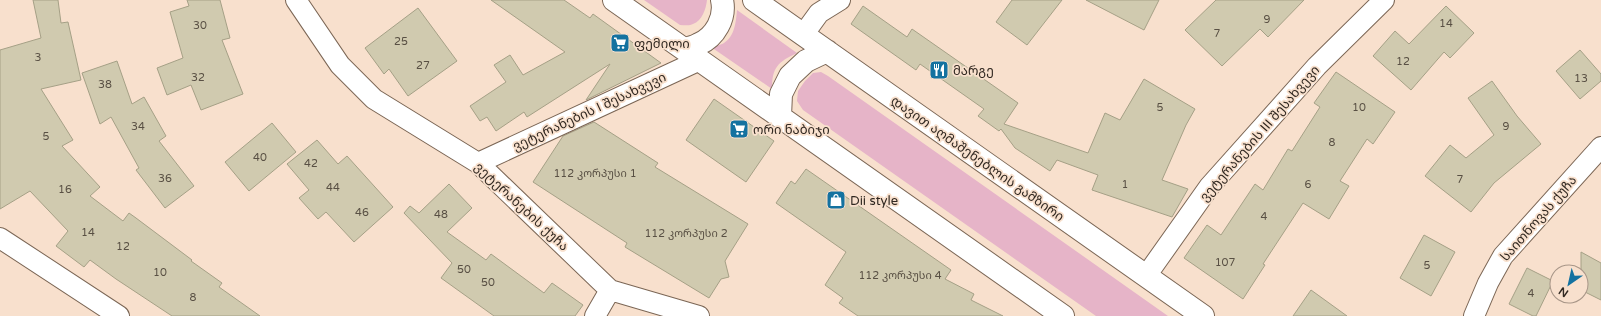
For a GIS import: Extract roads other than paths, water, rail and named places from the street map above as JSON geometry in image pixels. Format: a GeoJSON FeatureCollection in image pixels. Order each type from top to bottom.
{"type":"FeatureCollection","features":[{"type":"Feature","properties":{"kind":"main road"},"geometry":{"type":"LineString","coordinates":[[614,0],[1064,316]]}},
{"type":"Feature","properties":{"kind":"main road"},"geometry":{"type":"LineString","coordinates":[[692,55],[699,44],[709,38],[719,26],[722,17],[722,0]]}},
{"type":"Feature","properties":{"kind":"main road","name":"დავით აღმაშენებლის გამზირი"},"geometry":{"type":"LineString","coordinates":[[754,0],[1203,316]]}},
{"type":"Feature","properties":{"kind":"main road"},"geometry":{"type":"LineString","coordinates":[[780,116],[781,94],[790,76],[806,61],[827,51]]}},
{"type":"Feature","properties":{"kind":"street","name":"ვეტერანების ქუჩა"},"geometry":{"type":"LineString","coordinates":[[296,0],[340,65],[374,99],[478,163],[610,290],[699,316]]}},
{"type":"Feature","properties":{"kind":"street"},"geometry":{"type":"LineString","coordinates":[[803,34],[818,13],[840,0]]}},
{"type":"Feature","properties":{"kind":"street","name":"ვეტერანების III შესახვევი"},"geometry":{"type":"LineString","coordinates":[[1146,276],[1209,187],[1317,66],[1384,0]]}},
{"type":"Feature","properties":{"kind":"street","name":"ვეტერანების I შესახვევი"},"geometry":{"type":"LineString","coordinates":[[478,163],[692,55]]}},
{"type":"Feature","properties":{"kind":"street","name":"საითნოვას ქუჩა"},"geometry":{"type":"LineString","coordinates":[[1474,316],[1488,283],[1503,256],[1601,146]]}},
{"type":"Feature","properties":{"kind":"street"},"geometry":{"type":"LineString","coordinates":[[0,238],[119,316]]}},
{"type":"Feature","properties":{"kind":"street"},"geometry":{"type":"LineString","coordinates":[[595,316],[610,290]]}},
{"type":"Feature","properties":{"kind":"place","name":"ფემილი"},"geometry":{"type":"Point","coordinates":[620,43]}},
{"type":"Feature","properties":{"kind":"place","name":"მარგე"},"geometry":{"type":"Point","coordinates":[939,70]}},
{"type":"Feature","properties":{"kind":"place","name":"ორი ნაბიჯი"},"geometry":{"type":"Point","coordinates":[739,129]}},
{"type":"Feature","properties":{"kind":"place","name":"Dii style"},"geometry":{"type":"Point","coordinates":[836,200]}}]}
